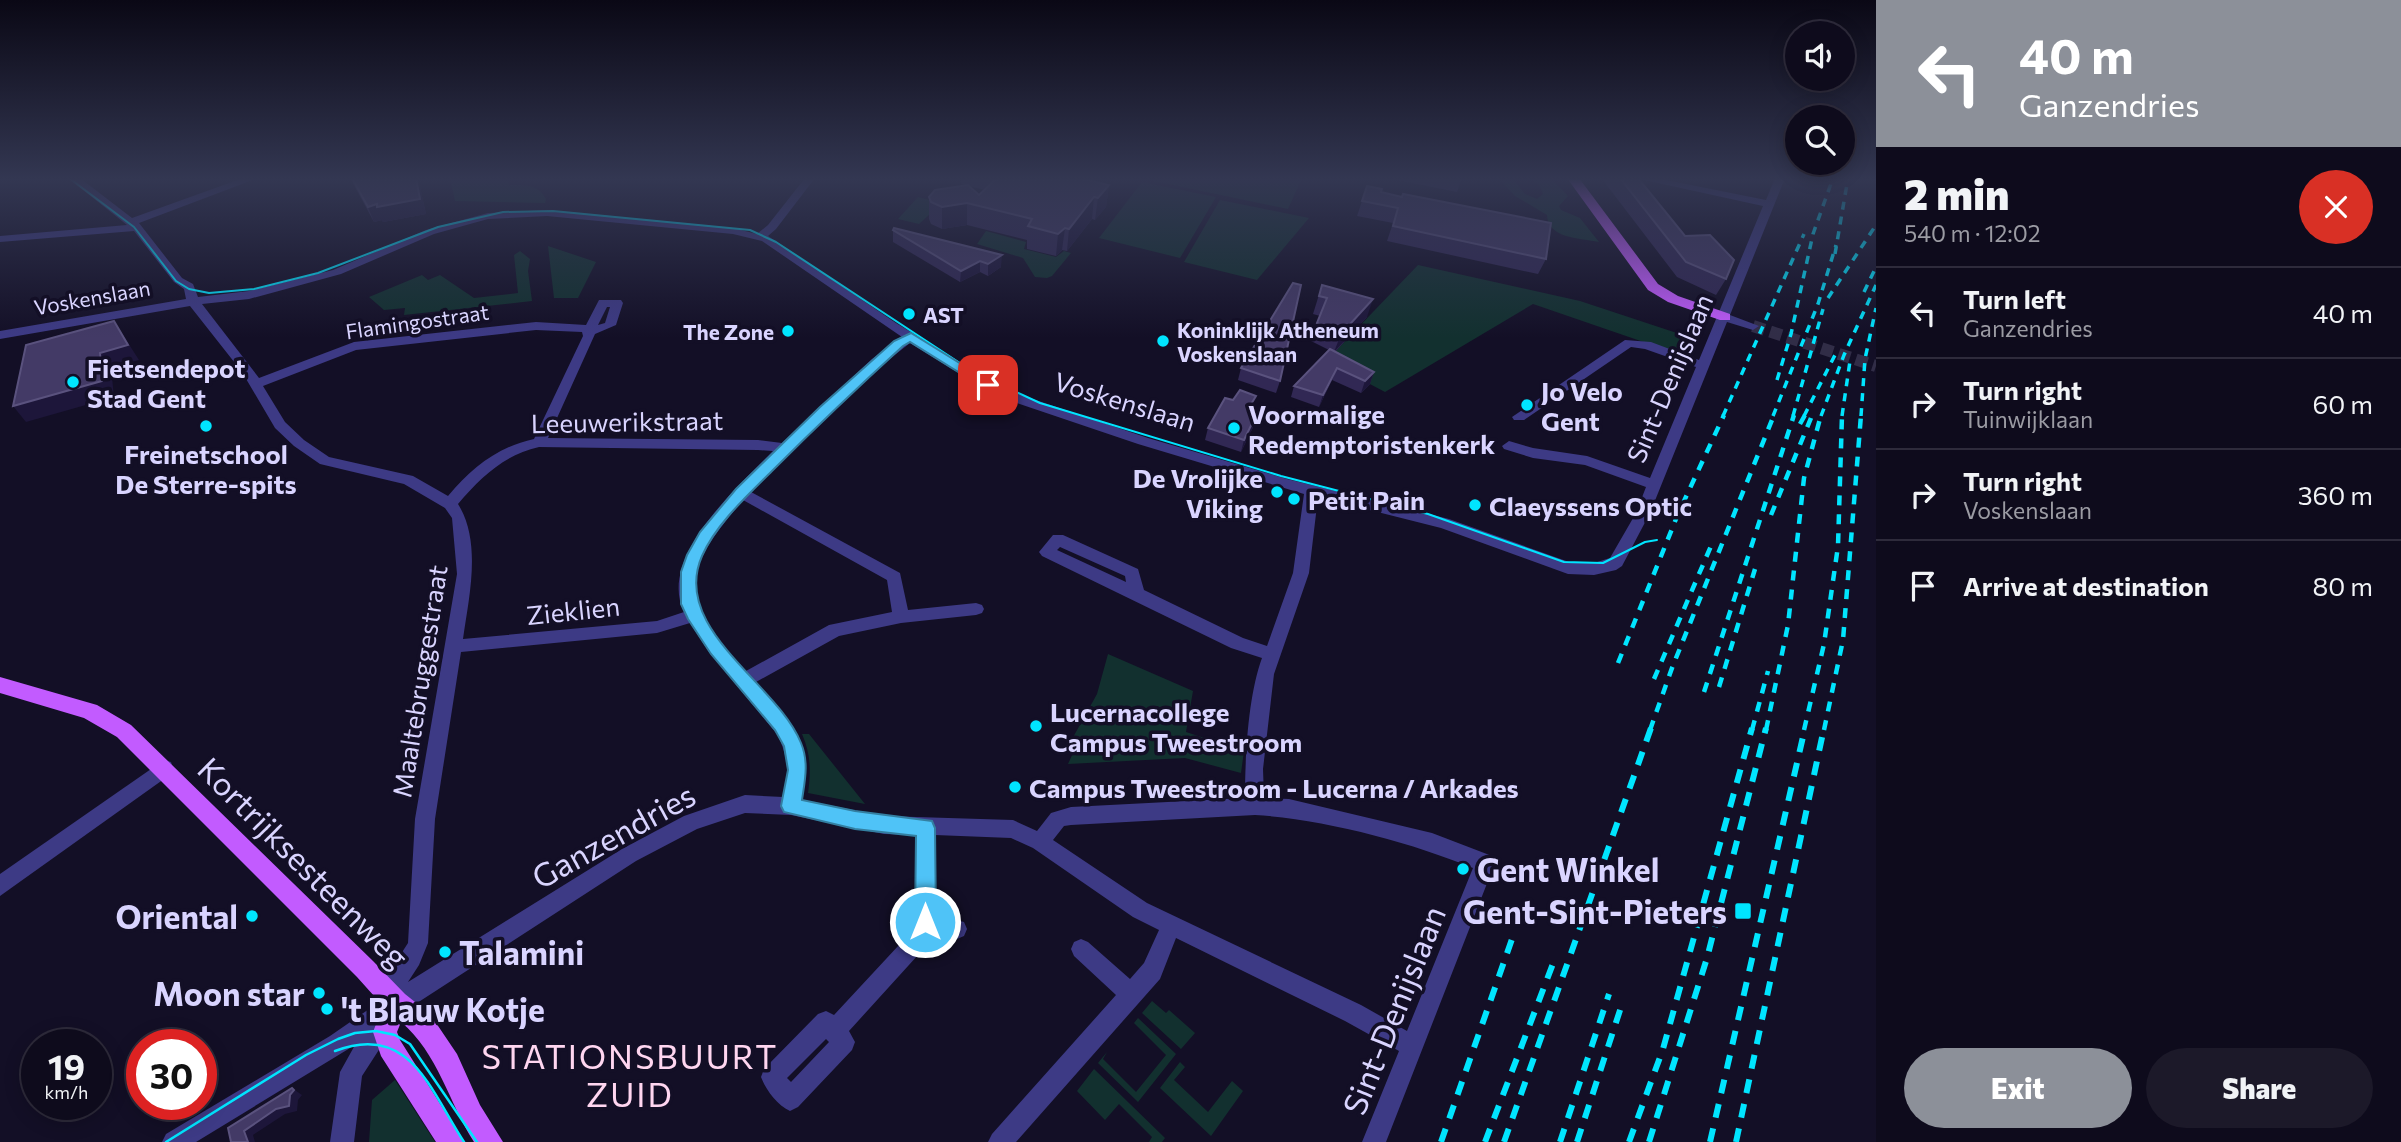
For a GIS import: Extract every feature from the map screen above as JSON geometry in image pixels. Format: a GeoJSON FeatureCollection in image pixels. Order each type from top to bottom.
{"type":"FeatureCollection","features":[{"type":"Feature","properties":{"kind":"main road"},"geometry":{"type":"LineString","coordinates":[[1612,231],[1653,287],[1673,299],[1725,317]]}},
{"type":"Feature","properties":{"kind":"main road","name":"Kortrijksesteenweg"},"geometry":{"type":"LineString","coordinates":[[0,685],[59,701],[100,716],[124,731],[396,1003],[425,1027],[448,1063],[471,1114],[489,1142]]}},
{"type":"Feature","properties":{"kind":"main road","name":"Kortrijksesteenweg"},"geometry":{"type":"LineString","coordinates":[[396,1003],[385,1032],[390,1047],[451,1142]]}},
{"type":"Feature","properties":{"kind":"street"},"geometry":{"type":"LineString","coordinates":[[0,239],[69,231]]}},
{"type":"Feature","properties":{"kind":"street"},"geometry":{"type":"LineString","coordinates":[[140,231],[178,280],[189,286],[193,301],[237,355],[280,425],[311,453],[348,468],[408,480],[450,504]]}},
{"type":"Feature","properties":{"kind":"street","name":"Voskenslaan"},"geometry":{"type":"LineString","coordinates":[[0,335],[193,301],[328,269],[425,231]]}},
{"type":"Feature","properties":{"kind":"street","name":"Voskenslaan"},"geometry":{"type":"LineString","coordinates":[[751,231],[763,235],[977,372],[1041,402],[1282,474],[1438,515],[1554,557],[1593,561],[1625,549]]}},
{"type":"Feature","properties":{"kind":"street"},"geometry":{"type":"LineString","coordinates":[[763,235],[766,231]]}},
{"type":"Feature","properties":{"kind":"street","name":"Sint-Denijslaan"},"geometry":{"type":"LineString","coordinates":[[1625,549],[1655,485],[1759,231]]}},
{"type":"Feature","properties":{"kind":"street","name":"Voskenslaan"},"geometry":{"type":"LineString","coordinates":[[763,235],[911,337],[988,385],[1018,399],[1164,447],[1312,490],[1444,523],[1546,561],[1582,569],[1610,566],[1625,549]]}},
{"type":"Feature","properties":{"kind":"street"},"geometry":{"type":"LineString","coordinates":[[1725,317],[1753,326]]}},
{"type":"Feature","properties":{"kind":"street","name":"Flamingostraat"},"geometry":{"type":"LineString","coordinates":[[256,384],[354,346],[536,326],[589,331],[538,442]]}},
{"type":"Feature","properties":{"kind":"street"},"geometry":{"type":"LineString","coordinates":[[791,806],[798,770],[793,745],[781,724],[743,681],[694,615],[687,589],[689,572],[694,555],[706,536],[741,493],[890,351],[911,337]]}},
{"type":"Feature","properties":{"kind":"street"},"geometry":{"type":"LineString","coordinates":[[1519,416],[1629,344],[1647,345],[1705,366]]}},
{"type":"Feature","properties":{"kind":"street","name":"Leeuwerikstraat"},"geometry":{"type":"LineString","coordinates":[[450,504],[473,476],[494,458],[538,442],[758,445],[785,449]]}},
{"type":"Feature","properties":{"kind":"street"},"geometry":{"type":"LineString","coordinates":[[1510,446],[1543,455],[1587,461],[1655,485]]}},
{"type":"Feature","properties":{"kind":"street"},"geometry":{"type":"LineString","coordinates":[[1040,842],[1058,819],[1070,816],[1255,806],[1254,778],[1265,674],[1301,573],[1312,490]]}},
{"type":"Feature","properties":{"kind":"street"},"geometry":{"type":"LineString","coordinates":[[741,493],[894,578],[901,617]]}},
{"type":"Feature","properties":{"kind":"street","name":"Maaltebruggestraat"},"geometry":{"type":"LineString","coordinates":[[396,1003],[397,977],[412,958],[418,943],[425,819],[466,574],[459,518],[450,504]]}},
{"type":"Feature","properties":{"kind":"street"},"geometry":{"type":"LineString","coordinates":[[1137,594],[1132,573],[1058,539],[1047,552],[1237,643],[1273,655]]}},
{"type":"Feature","properties":{"kind":"street"},"geometry":{"type":"LineString","coordinates":[[743,681],[835,630],[901,617],[976,609]]}},
{"type":"Feature","properties":{"kind":"street","name":"Zieklien"},"geometry":{"type":"LineString","coordinates":[[455,646],[657,627],[694,615]]}},
{"type":"Feature","properties":{"kind":"street","name":"Kortrijksesteenweg"},"geometry":{"type":"LineString","coordinates":[[0,886],[163,768]]}},
{"type":"Feature","properties":{"kind":"street","name":"Ganzendries"},"geometry":{"type":"LineString","coordinates":[[174,1142],[350,1037],[396,1003],[629,855],[691,821],[745,804],[791,806],[855,820],[925,828],[1013,829],[1040,842],[1140,910],[1353,1013],[1413,1047]]}},
{"type":"Feature","properties":{"kind":"street","name":"Sint-Denijslaan"},"geometry":{"type":"LineString","coordinates":[[1255,806],[1290,808],[1413,837],[1485,863],[1374,1142]]}},
{"type":"Feature","properties":{"kind":"street"},"geometry":{"type":"LineString","coordinates":[[834,1031],[921,937],[925,922],[925,828]]}},
{"type":"Feature","properties":{"kind":"street"},"geometry":{"type":"LineString","coordinates":[[925,922],[957,929]]}},
{"type":"Feature","properties":{"kind":"street"},"geometry":{"type":"LineString","coordinates":[[1000,1142],[1152,971],[1171,925]]}},
{"type":"Feature","properties":{"kind":"street"},"geometry":{"type":"LineString","coordinates":[[1081,949],[1131,994]]}},
{"type":"Feature","properties":{"kind":"street"},"geometry":{"type":"LineString","coordinates":[[342,1142],[351,1072],[396,1003]]}},
{"type":"Feature","properties":{"kind":"street"},"geometry":{"type":"LineString","coordinates":[[319,1054],[340,1057],[351,1072]]}},
{"type":"Feature","properties":{"kind":"green space"},"geometry":{"type":"Polygon","coordinates":[[[987,231],[1026,242],[1024,249],[1056,257],[1064,251],[1071,253],[1052,276],[1035,277],[1023,258],[977,244],[987,231]]]}},
{"type":"Feature","properties":{"kind":"green space"},"geometry":{"type":"Polygon","coordinates":[[[1104,231],[1196,231],[1180,258],[1099,238],[1104,231]]]}},
{"type":"Feature","properties":{"kind":"green space"},"geometry":{"type":"Polygon","coordinates":[[[1202,231],[1298,231],[1257,280],[1184,262],[1202,231]]]}},
{"type":"Feature","properties":{"kind":"green space"},"geometry":{"type":"Polygon","coordinates":[[[1556,231],[1591,231],[1599,242],[1574,238],[1556,231]]]}},
{"type":"Feature","properties":{"kind":"green space"},"geometry":{"type":"Polygon","coordinates":[[[548,246],[596,262],[578,298],[554,298],[548,246]]]}},
{"type":"Feature","properties":{"kind":"green space"},"geometry":{"type":"Polygon","coordinates":[[[520,251],[530,259],[528,271],[532,301],[404,315],[405,308],[384,310],[369,297],[422,275],[428,280],[440,275],[474,298],[518,293],[514,255],[520,251]]]}},
{"type":"Feature","properties":{"kind":"green space"},"geometry":{"type":"Polygon","coordinates":[[[1418,265],[1580,301],[1698,340],[1690,358],[1533,304],[1385,392],[1326,361],[1418,265]]]}},
{"type":"Feature","properties":{"kind":"green space"},"geometry":{"type":"Polygon","coordinates":[[[1108,654],[1193,691],[1186,732],[1244,751],[1241,773],[1185,758],[1068,764],[1073,753],[1066,750],[1097,694],[1108,654]]]}},
{"type":"Feature","properties":{"kind":"green space"},"geometry":{"type":"Polygon","coordinates":[[[802,734],[809,734],[865,804],[808,793],[810,763],[802,734]]]}},
{"type":"Feature","properties":{"kind":"green space"},"geometry":{"type":"Polygon","coordinates":[[[1152,1001],[1166,1013],[1169,1010],[1195,1033],[1181,1049],[1142,1013],[1152,1001]]]}},
{"type":"Feature","properties":{"kind":"green space"},"geometry":{"type":"Polygon","coordinates":[[[1138,1018],[1176,1054],[1138,1102],[1098,1063],[1107,1052],[1103,1059],[1136,1092],[1166,1055],[1134,1023],[1138,1018]]]}},
{"type":"Feature","properties":{"kind":"green space"},"geometry":{"type":"Polygon","coordinates":[[[1180,1062],[1185,1067],[1174,1080],[1208,1112],[1232,1081],[1243,1091],[1211,1136],[1160,1088],[1180,1062]]]}},
{"type":"Feature","properties":{"kind":"green space"},"geometry":{"type":"Polygon","coordinates":[[[1094,1069],[1165,1138],[1162,1142],[1149,1142],[1152,1137],[1119,1104],[1105,1120],[1077,1091],[1094,1069]]]}},
{"type":"Feature","properties":{"kind":"green space"},"geometry":{"type":"Polygon","coordinates":[[[395,1080],[435,1142],[369,1142],[372,1100],[395,1080]]]}},
{"type":"Feature","properties":{"kind":"building"},"geometry":{"type":"Polygon","coordinates":[[[895,231],[907,231],[1002,255],[988,264],[980,261],[961,271],[895,231]]]}},
{"type":"Feature","properties":{"kind":"building"},"geometry":{"type":"Polygon","coordinates":[[[1418,231],[1550,231],[1546,259],[1418,231]]]}},
{"type":"Feature","properties":{"kind":"building"},"geometry":{"type":"Polygon","coordinates":[[[1662,231],[1681,231],[1685,236],[1710,235],[1734,260],[1726,279],[1686,262],[1662,231]]]}},
{"type":"Feature","properties":{"kind":"building"},"geometry":{"type":"Polygon","coordinates":[[[1293,283],[1301,285],[1280,381],[1241,368],[1293,283]]]}},
{"type":"Feature","properties":{"kind":"building"},"geometry":{"type":"Polygon","coordinates":[[[1322,285],[1373,299],[1341,334],[1317,323],[1327,298],[1319,296],[1322,285]]]}},
{"type":"Feature","properties":{"kind":"building"},"geometry":{"type":"Polygon","coordinates":[[[114,321],[128,345],[100,353],[102,381],[13,406],[26,345],[114,321]]]}},
{"type":"Feature","properties":{"kind":"building"},"geometry":{"type":"Polygon","coordinates":[[[1330,349],[1374,372],[1365,381],[1337,368],[1323,395],[1294,386],[1330,349]]]}},
{"type":"Feature","properties":{"kind":"building","name":"Voormalige Redemptoristenkerk"},"geometry":{"type":"Polygon","coordinates":[[[1240,390],[1256,396],[1250,406],[1259,409],[1244,440],[1208,428],[1225,398],[1233,400],[1240,390]]]}},
{"type":"Feature","properties":{"kind":"building"},"geometry":{"type":"Polygon","coordinates":[[[292,1088],[294,1090],[290,1095],[289,1106],[276,1109],[244,1131],[248,1142],[231,1142],[228,1128],[292,1088]]]}},
{"type":"Feature","properties":{"kind":"tunnel"},"geometry":{"type":"LineString","coordinates":[[1753,326],[1876,366]]}},
{"type":"Feature","properties":{"kind":"tram line"},"geometry":{"type":"LineString","coordinates":[[137,231],[176,281],[189,289],[209,293],[254,289],[318,273],[427,231]]}},
{"type":"Feature","properties":{"kind":"tram line"},"geometry":{"type":"LineString","coordinates":[[753,231],[776,242],[975,373],[1040,403],[1281,476],[1428,514],[1564,562],[1603,563],[1645,542],[1657,540]]}},
{"type":"Feature","properties":{"kind":"tram line"},"geometry":{"type":"LineString","coordinates":[[166,1142],[306,1055],[355,1033],[376,1031],[395,1035],[410,1044],[477,1142]]}},
{"type":"Feature","properties":{"kind":"tram line"},"geometry":{"type":"LineString","coordinates":[[335,1051],[361,1044],[382,1046],[400,1053],[428,1083],[464,1142]]}},
{"type":"Feature","properties":{"kind":"railway"},"geometry":{"type":"LineString","coordinates":[[1777,380],[1791,334],[1814,231]]}},
{"type":"Feature","properties":{"kind":"railway"},"geometry":{"type":"LineString","coordinates":[[1835,254],[1839,231]]}},
{"type":"Feature","properties":{"kind":"railway"},"geometry":{"type":"LineString","coordinates":[[1828,298],[1872,231]]}},
{"type":"Feature","properties":{"kind":"railway"},"geometry":{"type":"LineString","coordinates":[[1723,416],[1804,234]]}},
{"type":"Feature","properties":{"kind":"railway"},"geometry":{"type":"LineString","coordinates":[[1773,416],[1818,304],[1836,245]]}},
{"type":"Feature","properties":{"kind":"railway"},"geometry":{"type":"LineString","coordinates":[[1864,292],[1876,267]]}},
{"type":"Feature","properties":{"kind":"railway"},"geometry":{"type":"LineString","coordinates":[[1821,416],[1844,355],[1876,285]]}},
{"type":"Feature","properties":{"kind":"railway"},"geometry":{"type":"LineString","coordinates":[[1861,416],[1865,359],[1876,308]]}},
{"type":"Feature","properties":{"kind":"railway"},"geometry":{"type":"LineString","coordinates":[[1793,416],[1823,309]]}},
{"type":"Feature","properties":{"kind":"railway"},"geometry":{"type":"LineString","coordinates":[[1804,416],[1835,355]]}},
{"type":"Feature","properties":{"kind":"railway"},"geometry":{"type":"LineString","coordinates":[[1842,416],[1850,361]]}},
{"type":"Feature","properties":{"kind":"railway"},"geometry":{"type":"LineString","coordinates":[[1618,663],[1678,514],[1724,415]]}},
{"type":"Feature","properties":{"kind":"railway"},"geometry":{"type":"LineString","coordinates":[[1650,730],[1672,668],[1774,415]]}},
{"type":"Feature","properties":{"kind":"railway"},"geometry":{"type":"LineString","coordinates":[[1704,692],[1794,415]]}},
{"type":"Feature","properties":{"kind":"railway"},"geometry":{"type":"LineString","coordinates":[[1800,424],[1805,415]]}},
{"type":"Feature","properties":{"kind":"railway"},"geometry":{"type":"LineString","coordinates":[[1766,730],[1788,625],[1804,478],[1821,415]]}},
{"type":"Feature","properties":{"kind":"railway"},"geometry":{"type":"LineString","coordinates":[[1804,730],[1824,644],[1838,546],[1842,415]]}},
{"type":"Feature","properties":{"kind":"railway"},"geometry":{"type":"LineString","coordinates":[[1824,730],[1843,640],[1861,415]]}},
{"type":"Feature","properties":{"kind":"railway"},"geometry":{"type":"LineString","coordinates":[[1771,515],[1811,418]]}},
{"type":"Feature","properties":{"kind":"railway"},"geometry":{"type":"LineString","coordinates":[[1654,679],[1711,546]]}},
{"type":"Feature","properties":{"kind":"railway"},"geometry":{"type":"LineString","coordinates":[[1719,687],[1755,569]]}},
{"type":"Feature","properties":{"kind":"railway"},"geometry":{"type":"LineString","coordinates":[[1752,730],[1768,671]]}},
{"type":"Feature","properties":{"kind":"railway"},"geometry":{"type":"LineString","coordinates":[[1504,1142],[1651,728]]}},
{"type":"Feature","properties":{"kind":"railway"},"geometry":{"type":"LineString","coordinates":[[1629,1142],[1663,1049],[1752,728]]}},
{"type":"Feature","properties":{"kind":"railway"},"geometry":{"type":"LineString","coordinates":[[1649,1142],[1707,958],[1766,728]]}},
{"type":"Feature","properties":{"kind":"railway"},"geometry":{"type":"LineString","coordinates":[[1710,1142],[1805,728]]}},
{"type":"Feature","properties":{"kind":"railway"},"geometry":{"type":"LineString","coordinates":[[1736,1142],[1824,728]]}},
{"type":"Feature","properties":{"kind":"railway"},"geometry":{"type":"LineString","coordinates":[[1441,1142],[1512,939]]}},
{"type":"Feature","properties":{"kind":"railway"},"geometry":{"type":"LineString","coordinates":[[1485,1142],[1554,961]]}},
{"type":"Feature","properties":{"kind":"railway"},"geometry":{"type":"LineString","coordinates":[[1560,1142],[1609,994]]}},
{"type":"Feature","properties":{"kind":"railway"},"geometry":{"type":"LineString","coordinates":[[1577,1142],[1623,1001]]}},
{"type":"Feature","properties":{"kind":"place","name":"AST"},"geometry":{"type":"Point","coordinates":[909,314]}},
{"type":"Feature","properties":{"kind":"place","name":"The Zone"},"geometry":{"type":"Point","coordinates":[788,331]}},
{"type":"Feature","properties":{"kind":"place","name":"Koninklijk Atheneum Voskenslaan"},"geometry":{"type":"Point","coordinates":[1163,341]}},
{"type":"Feature","properties":{"kind":"place","name":"Fietsendepot Stad Gent"},"geometry":{"type":"Point","coordinates":[73,382]}},
{"type":"Feature","properties":{"kind":"place","name":"Jo Velo Gent"},"geometry":{"type":"Point","coordinates":[1527,405]}},
{"type":"Feature","properties":{"kind":"place","name":"Freinetschool De Sterre-spits"},"geometry":{"type":"Point","coordinates":[206,426]}},
{"type":"Feature","properties":{"kind":"place","name":"Voormalige Redemptoristenkerk"},"geometry":{"type":"Point","coordinates":[1234,428]}},
{"type":"Feature","properties":{"kind":"place","name":"De Vrolijke Viking"},"geometry":{"type":"Point","coordinates":[1277,492]}},
{"type":"Feature","properties":{"kind":"place","name":"Petit Pain"},"geometry":{"type":"Point","coordinates":[1294,499]}},
{"type":"Feature","properties":{"kind":"place","name":"Claeyssens Optic"},"geometry":{"type":"Point","coordinates":[1475,505]}},
{"type":"Feature","properties":{"kind":"place","name":"Lucernacollege Campus Tweestroom"},"geometry":{"type":"Point","coordinates":[1036,726]}},
{"type":"Feature","properties":{"kind":"place","name":"Campus Tweestroom - Lucerna / Arkades"},"geometry":{"type":"Point","coordinates":[1015,787]}},
{"type":"Feature","properties":{"kind":"place","name":"Gent Winkel"},"geometry":{"type":"Point","coordinates":[1463,869]}},
{"type":"Feature","properties":{"kind":"place","name":"Gent-Sint-Pieters"},"geometry":{"type":"Point","coordinates":[1743,911]}},
{"type":"Feature","properties":{"kind":"place","name":"Oriental"},"geometry":{"type":"Point","coordinates":[252,916]}},
{"type":"Feature","properties":{"kind":"place","name":"Talamini"},"geometry":{"type":"Point","coordinates":[445,952]}},
{"type":"Feature","properties":{"kind":"place","name":"Moon star"},"geometry":{"type":"Point","coordinates":[319,993]}},
{"type":"Feature","properties":{"kind":"place","name":"'t Blauw Kotje"},"geometry":{"type":"Point","coordinates":[327,1009]}},
{"type":"Feature","properties":{"kind":"district","name":"STATIONSBUURT ZUID"},"geometry":{"type":"Point","coordinates":[630,1074]}},
{"type":"Feature","properties":{"kind":"route"},"geometry":{"type":"LineString","coordinates":[[925,922],[925,828],[884,825],[791,806],[798,770],[793,745],[781,724],[717,649],[694,615],[687,589],[694,555],[741,493],[898,343],[911,337],[988,385]]}}]}
